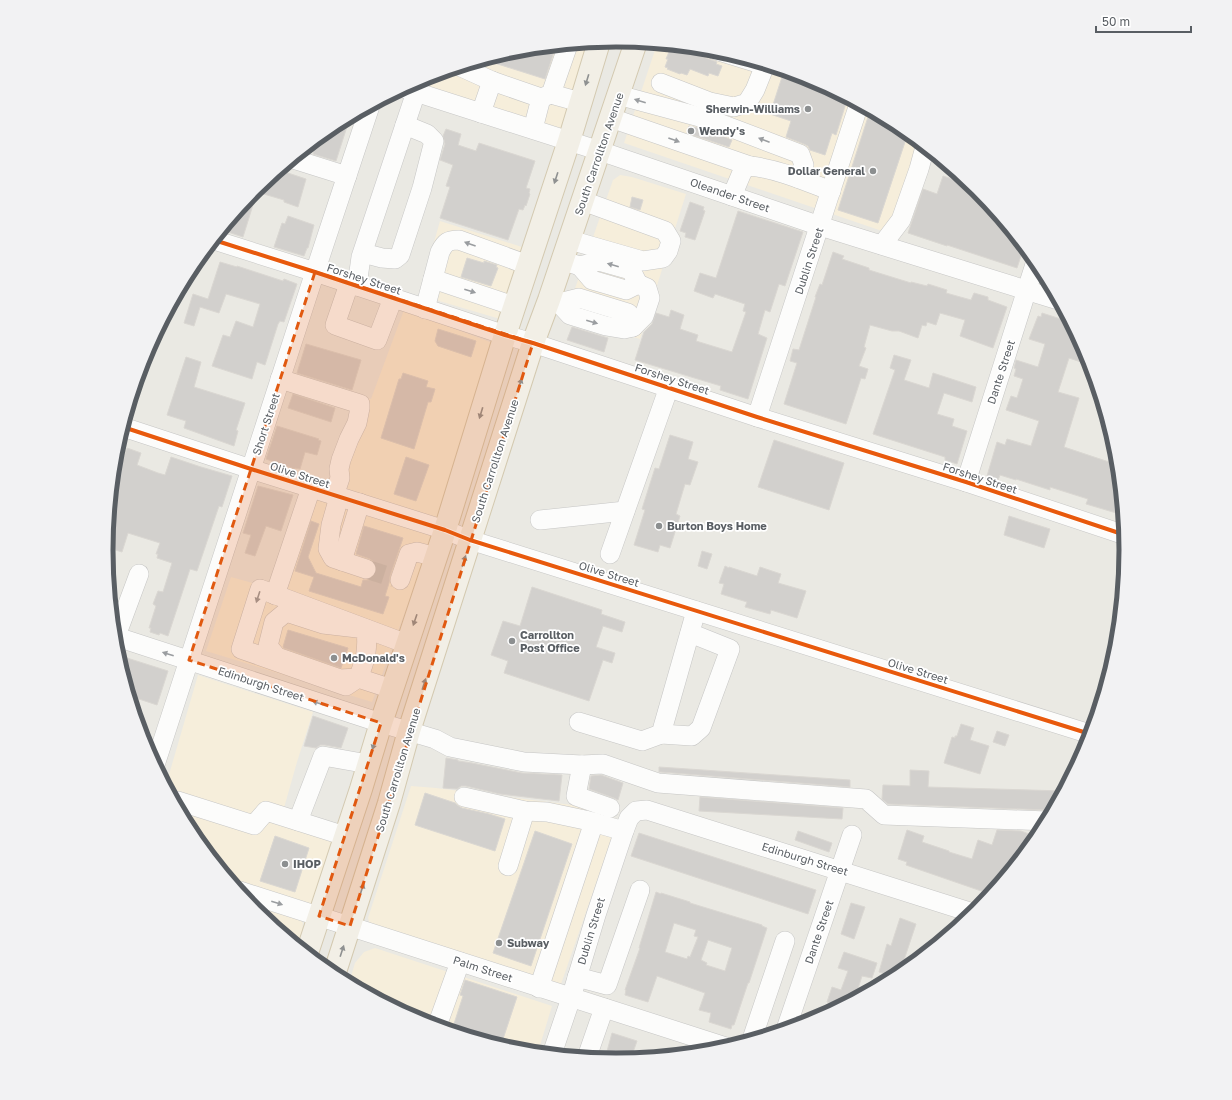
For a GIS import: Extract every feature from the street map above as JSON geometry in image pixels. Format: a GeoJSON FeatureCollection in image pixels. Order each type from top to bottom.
{"type":"FeatureCollection","features":[{"type":"Feature","properties":{"kind":"main road"},"geometry":{"type":"LineString","coordinates":[[309,948],[380,723],[445,530],[514,306],[569,141],[596,48]]}},
{"type":"Feature","properties":{"kind":"main road","name":"South Carrollton Avenue"},"geometry":{"type":"LineString","coordinates":[[336,968],[389,803],[409,731],[533,343],[554,302],[571,263],[570,240],[634,48]]}},
{"type":"Feature","properties":{"kind":"street"},"geometry":{"type":"LineString","coordinates":[[533,130],[566,50]]}},
{"type":"Feature","properties":{"kind":"street"},"geometry":{"type":"LineString","coordinates":[[661,84],[710,102],[734,107],[747,103],[755,90],[763,69]]}},
{"type":"Feature","properties":{"kind":"street"},"geometry":{"type":"LineString","coordinates":[[467,70],[492,81],[546,96],[580,102]]}},
{"type":"Feature","properties":{"kind":"street"},"geometry":{"type":"LineString","coordinates":[[482,113],[492,81]]}},
{"type":"Feature","properties":{"kind":"street","name":"Oleander Street"},"geometry":{"type":"LineString","coordinates":[[412,91],[600,151],[820,226],[1052,298]]}},
{"type":"Feature","properties":{"kind":"street"},"geometry":{"type":"LineString","coordinates":[[393,298],[378,340],[335,325],[353,285],[405,125],[409,92]]}},
{"type":"Feature","properties":{"kind":"street"},"geometry":{"type":"LineString","coordinates":[[618,95],[711,120],[800,154],[804,166],[798,178]]}},
{"type":"Feature","properties":{"kind":"street"},"geometry":{"type":"LineString","coordinates":[[653,132],[656,117],[664,107]]}},
{"type":"Feature","properties":{"kind":"street","name":"Dublin Street"},"geometry":{"type":"LineString","coordinates":[[757,417],[857,109]]}},
{"type":"Feature","properties":{"kind":"street","name":"Short Street"},"geometry":{"type":"LineString","coordinates":[[158,756],[368,113]]}},
{"type":"Feature","properties":{"kind":"street"},"geometry":{"type":"LineString","coordinates":[[611,118],[750,166],[798,178],[831,191]]}},
{"type":"Feature","properties":{"kind":"street"},"geometry":{"type":"LineString","coordinates":[[363,253],[382,258],[395,258],[400,255],[422,188],[434,141],[427,134],[405,125]]}},
{"type":"Feature","properties":{"kind":"street"},"geometry":{"type":"LineString","coordinates":[[882,245],[901,220],[923,152]]}},
{"type":"Feature","properties":{"kind":"street"},"geometry":{"type":"LineString","coordinates":[[299,160],[347,176]]}},
{"type":"Feature","properties":{"kind":"street"},"geometry":{"type":"LineString","coordinates":[[732,196],[743,170],[750,166]]}},
{"type":"Feature","properties":{"kind":"street"},"geometry":{"type":"LineString","coordinates":[[570,240],[643,261],[663,258],[668,251],[671,241],[665,231],[583,201]]}},
{"type":"Feature","properties":{"kind":"street"},"geometry":{"type":"LineString","coordinates":[[425,309],[440,252],[444,244],[451,240],[459,240],[528,265]]}},
{"type":"Feature","properties":{"kind":"street","name":"Forshey Street"},"geometry":{"type":"LineString","coordinates":[[219,242],[669,387],[757,417],[966,482],[1118,533]]}},
{"type":"Feature","properties":{"kind":"street"},"geometry":{"type":"LineString","coordinates":[[554,302],[570,315],[606,326],[624,329],[633,327],[644,316],[650,298],[647,288],[638,284],[626,290],[592,280],[571,263]]}},
{"type":"Feature","properties":{"kind":"street","name":"Dante Street"},"geometry":{"type":"LineString","coordinates":[[966,482],[1033,270]]}},
{"type":"Feature","properties":{"kind":"street"},"geometry":{"type":"LineString","coordinates":[[433,279],[514,306]]}},
{"type":"Feature","properties":{"kind":"street"},"geometry":{"type":"LineString","coordinates":[[280,379],[360,404],[357,423],[349,439],[339,469],[340,478],[328,549],[333,558],[366,569]]}},
{"type":"Feature","properties":{"kind":"street"},"geometry":{"type":"LineString","coordinates":[[610,554],[669,387]]}},
{"type":"Feature","properties":{"kind":"street","name":"Olive Street"},"geometry":{"type":"LineString","coordinates":[[128,429],[445,530],[470,540],[1085,732]]}},
{"type":"Feature","properties":{"kind":"street"},"geometry":{"type":"LineString","coordinates":[[275,595],[311,488]]}},
{"type":"Feature","properties":{"kind":"street"},"geometry":{"type":"LineString","coordinates":[[342,561],[360,503]]}},
{"type":"Feature","properties":{"kind":"street"},"geometry":{"type":"LineString","coordinates":[[540,520],[625,511]]}},
{"type":"Feature","properties":{"kind":"street"},"geometry":{"type":"LineString","coordinates":[[426,589],[397,579],[409,554],[417,552],[436,557]]}},
{"type":"Feature","properties":{"kind":"street"},"geometry":{"type":"LineString","coordinates":[[119,626],[139,574]]}},
{"type":"Feature","properties":{"kind":"street"},"geometry":{"type":"LineString","coordinates":[[224,672],[229,657],[241,649],[260,589],[407,644]]}},
{"type":"Feature","properties":{"kind":"street"},"geometry":{"type":"LineString","coordinates":[[661,734],[696,611]]}},
{"type":"Feature","properties":{"kind":"street"},"geometry":{"type":"LineString","coordinates":[[366,629],[323,624],[286,612],[274,622],[268,646],[277,657],[340,679],[392,689]]}},
{"type":"Feature","properties":{"kind":"street"},"geometry":{"type":"LineString","coordinates":[[339,709],[366,656],[366,629]]}},
{"type":"Feature","properties":{"kind":"street"},"geometry":{"type":"LineString","coordinates":[[579,722],[642,741],[661,734],[692,736],[701,728],[730,648],[690,633]]}},
{"type":"Feature","properties":{"kind":"street","name":"Edinburgh Street"},"geometry":{"type":"LineString","coordinates":[[121,638],[380,723],[435,739],[450,747],[524,762],[582,765],[603,764],[658,783],[866,799],[884,815],[1040,821]]}},
{"type":"Feature","properties":{"kind":"street"},"geometry":{"type":"LineString","coordinates":[[241,649],[352,682]]}},
{"type":"Feature","properties":{"kind":"street"},"geometry":{"type":"LineString","coordinates":[[298,821],[323,756],[368,764]]}},
{"type":"Feature","properties":{"kind":"street"},"geometry":{"type":"LineString","coordinates":[[582,765],[576,796],[610,808]]}},
{"type":"Feature","properties":{"kind":"street"},"geometry":{"type":"LineString","coordinates":[[464,797],[525,812],[548,812],[594,822],[624,831]]}},
{"type":"Feature","properties":{"kind":"street"},"geometry":{"type":"LineString","coordinates":[[181,802],[254,825],[266,812],[345,836]]}},
{"type":"Feature","properties":{"kind":"street","name":"Edinburgh Street"},"geometry":{"type":"LineString","coordinates":[[636,811],[647,810],[967,911]]}},
{"type":"Feature","properties":{"kind":"street","name":"Dublin Street"},"geometry":{"type":"LineString","coordinates":[[554,1049],[624,831],[629,818],[636,811]]}},
{"type":"Feature","properties":{"kind":"street"},"geometry":{"type":"LineString","coordinates":[[508,866],[525,812]]}},
{"type":"Feature","properties":{"kind":"street"},"geometry":{"type":"LineString","coordinates":[[539,988],[594,822]]}},
{"type":"Feature","properties":{"kind":"street","name":"Dante Street"},"geometry":{"type":"LineString","coordinates":[[788,1022],[852,835]]}},
{"type":"Feature","properties":{"kind":"street"},"geometry":{"type":"LineString","coordinates":[[577,977],[607,985],[640,890]]}},
{"type":"Feature","properties":{"kind":"street","name":"Palm Street"},"geometry":{"type":"LineString","coordinates":[[250,895],[714,1043]]}},
{"type":"Feature","properties":{"kind":"street"},"geometry":{"type":"LineString","coordinates":[[754,1034],[785,941]]}},
{"type":"Feature","properties":{"kind":"street"},"geometry":{"type":"LineString","coordinates":[[439,1020],[460,962]]}},
{"type":"Feature","properties":{"kind":"street"},"geometry":{"type":"LineString","coordinates":[[589,1052],[604,1008]]}},
{"type":"Feature","properties":{"kind":"street"},"geometry":{"type":"LineString","coordinates":[[761,1015],[783,1024]]}},
{"type":"Feature","properties":{"kind":"highlighted area"},"geometry":{"type":"Polygon","coordinates":[[[315,272],[533,343],[350,926],[319,916],[381,723],[189,660],[315,272]]]}},
{"type":"Feature","properties":{"kind":"shaded area"},"geometry":{"type":"Polygon","coordinates":[[[586,48],[561,131],[422,86],[486,64],[550,51],[586,48]]]}},
{"type":"Feature","properties":{"kind":"shaded area"},"geometry":{"type":"Polygon","coordinates":[[[655,49],[682,51],[746,64],[808,85],[868,114],[918,148],[895,217],[882,231],[624,143],[655,49]]]}},
{"type":"Feature","properties":{"kind":"shaded area"},"geometry":{"type":"Polygon","coordinates":[[[620,175],[632,177],[686,194],[640,339],[565,317],[613,180],[620,175]]]}},
{"type":"Feature","properties":{"kind":"shaded area"},"geometry":{"type":"Polygon","coordinates":[[[440,221],[522,247],[500,319],[419,295],[440,221]]]}},
{"type":"Feature","properties":{"kind":"shaded area"},"geometry":{"type":"Polygon","coordinates":[[[404,310],[490,342],[491,346],[491,353],[436,521],[329,484],[358,396],[371,399],[404,310]]]}},
{"type":"Feature","properties":{"kind":"shaded area"},"geometry":{"type":"Polygon","coordinates":[[[300,491],[433,535],[372,702],[206,651],[231,577],[270,588],[300,491]]]}},
{"type":"Feature","properties":{"kind":"shaded area"},"geometry":{"type":"Polygon","coordinates":[[[198,675],[313,712],[280,822],[334,840],[311,906],[238,882],[198,829],[180,801],[168,778],[198,675]]]}},
{"type":"Feature","properties":{"kind":"shaded area"},"geometry":{"type":"Polygon","coordinates":[[[411,786],[572,805],[618,820],[560,987],[370,925],[368,918],[411,786]]]}},
{"type":"Feature","properties":{"kind":"shaded area"},"geometry":{"type":"Polygon","coordinates":[[[259,905],[299,918],[303,923],[300,941],[259,905]]]}},
{"type":"Feature","properties":{"kind":"shaded area"},"geometry":{"type":"Polygon","coordinates":[[[375,948],[552,1006],[540,1047],[486,1036],[454,1026],[424,1015],[364,986],[351,977],[355,963],[364,952],[375,948]]]}},
{"type":"Feature","properties":{"kind":"building"},"geometry":{"type":"Polygon","coordinates":[[[670,50],[682,51],[717,62],[716,64],[722,66],[718,76],[709,73],[708,76],[690,69],[687,75],[667,69],[668,68],[665,67],[668,59],[666,59],[670,50]]]}},
{"type":"Feature","properties":{"kind":"building"},"geometry":{"type":"Polygon","coordinates":[[[554,51],[545,79],[493,62],[554,51]]]}},
{"type":"Feature","properties":{"kind":"building","name":"Sherwin-Williams"},"geometry":{"type":"Polygon","coordinates":[[[782,76],[808,85],[846,103],[836,135],[832,133],[825,155],[810,150],[808,146],[786,137],[791,121],[770,114],[782,76]]]}},
{"type":"Feature","properties":{"kind":"building","name":"Dollar General"},"geometry":{"type":"Polygon","coordinates":[[[869,115],[906,140],[878,223],[838,210],[869,115]]]}},
{"type":"Feature","properties":{"kind":"building"},"geometry":{"type":"Polygon","coordinates":[[[347,125],[336,161],[313,154],[315,147],[347,125]]]}},
{"type":"Feature","properties":{"kind":"building"},"geometry":{"type":"Polygon","coordinates":[[[689,126],[708,130],[732,140],[729,147],[687,133],[689,126]]]}},
{"type":"Feature","properties":{"kind":"building"},"geometry":{"type":"Polygon","coordinates":[[[446,129],[461,134],[458,145],[476,151],[479,143],[535,161],[526,188],[530,189],[530,194],[526,206],[525,205],[523,210],[519,209],[508,240],[440,218],[450,187],[446,186],[453,165],[440,160],[445,144],[443,136],[446,129]]]}},
{"type":"Feature","properties":{"kind":"building"},"geometry":{"type":"Polygon","coordinates":[[[284,172],[306,179],[298,207],[284,202],[284,200],[261,193],[284,172]]]}},
{"type":"Feature","properties":{"kind":"building"},"geometry":{"type":"Polygon","coordinates":[[[943,176],[957,181],[972,194],[994,218],[1022,254],[1017,268],[908,233],[923,189],[937,194],[943,176]]]}},
{"type":"Feature","properties":{"kind":"building"},"geometry":{"type":"Polygon","coordinates":[[[632,197],[643,200],[640,210],[630,207],[632,197]]]}},
{"type":"Feature","properties":{"kind":"building"},"geometry":{"type":"Polygon","coordinates":[[[255,200],[243,237],[227,232],[255,200]]]}},
{"type":"Feature","properties":{"kind":"building"},"geometry":{"type":"Polygon","coordinates":[[[690,202],[704,207],[703,210],[705,211],[695,240],[685,237],[686,233],[680,231],[690,202]]]}},
{"type":"Feature","properties":{"kind":"building"},"geometry":{"type":"Polygon","coordinates":[[[738,211],[803,232],[785,286],[779,284],[770,312],[765,310],[758,334],[767,338],[748,399],[720,390],[721,386],[635,360],[644,332],[652,324],[656,313],[669,317],[671,310],[684,315],[680,329],[698,335],[696,341],[732,352],[746,312],[743,311],[745,304],[715,294],[713,298],[694,291],[700,273],[716,278],[738,211]]]}},
{"type":"Feature","properties":{"kind":"building"},"geometry":{"type":"Polygon","coordinates":[[[288,216],[314,225],[308,248],[304,256],[274,247],[282,223],[285,224],[288,216]]]}},
{"type":"Feature","properties":{"kind":"building"},"geometry":{"type":"Polygon","coordinates":[[[833,252],[844,256],[842,259],[869,268],[869,270],[911,283],[927,286],[928,284],[947,290],[946,293],[971,300],[974,293],[988,297],[988,300],[1007,307],[993,348],[960,336],[965,320],[940,313],[936,325],[927,322],[926,326],[922,325],[918,338],[899,331],[892,331],[870,325],[864,347],[866,348],[859,366],[868,369],[865,379],[861,378],[846,424],[784,404],[797,363],[790,361],[793,349],[799,350],[815,297],[820,284],[822,285],[833,252]]]}},
{"type":"Feature","properties":{"kind":"building"},"geometry":{"type":"Polygon","coordinates":[[[467,258],[497,265],[496,267],[498,268],[491,286],[461,277],[467,258]]]}},
{"type":"Feature","properties":{"kind":"building"},"geometry":{"type":"Polygon","coordinates":[[[220,262],[283,281],[284,279],[297,284],[284,322],[280,321],[278,324],[265,365],[257,362],[252,379],[212,366],[223,335],[230,337],[236,321],[253,327],[260,304],[226,294],[219,313],[200,307],[194,326],[184,323],[193,294],[208,299],[220,262]]]}},
{"type":"Feature","properties":{"kind":"building"},"geometry":{"type":"Polygon","coordinates":[[[1042,313],[1063,320],[1083,363],[1069,358],[1058,392],[1079,398],[1064,447],[1111,463],[1118,513],[1086,504],[1088,499],[1050,487],[1050,490],[1000,475],[998,480],[987,476],[997,442],[1005,445],[1007,439],[1031,446],[1039,421],[1006,410],[1011,396],[1017,398],[1023,379],[1014,376],[1016,360],[1038,367],[1045,344],[1029,339],[1038,316],[1041,317],[1042,313]]]}},
{"type":"Feature","properties":{"kind":"building"},"geometry":{"type":"Polygon","coordinates":[[[572,327],[608,338],[604,352],[567,340],[572,327]]]}},
{"type":"Feature","properties":{"kind":"building"},"geometry":{"type":"Polygon","coordinates":[[[438,329],[476,341],[471,357],[438,346],[435,341],[438,329]]]}},
{"type":"Feature","properties":{"kind":"building"},"geometry":{"type":"Polygon","coordinates":[[[306,344],[361,360],[352,390],[297,373],[306,344]]]}},
{"type":"Feature","properties":{"kind":"building"},"geometry":{"type":"Polygon","coordinates":[[[894,355],[911,360],[904,380],[929,388],[933,373],[976,387],[972,402],[944,393],[937,414],[954,419],[952,426],[967,431],[957,464],[945,460],[945,457],[873,434],[895,370],[890,368],[894,355]]]}},
{"type":"Feature","properties":{"kind":"building"},"geometry":{"type":"Polygon","coordinates":[[[186,357],[201,362],[194,387],[245,403],[236,430],[238,431],[234,446],[184,428],[186,421],[167,415],[186,357]]]}},
{"type":"Feature","properties":{"kind":"building"},"geometry":{"type":"Polygon","coordinates":[[[403,373],[428,381],[426,387],[435,389],[431,402],[428,402],[414,449],[381,438],[399,379],[401,379],[403,373]]]}},
{"type":"Feature","properties":{"kind":"building"},"geometry":{"type":"Polygon","coordinates":[[[293,394],[335,408],[331,422],[288,408],[293,394]]]}},
{"type":"Feature","properties":{"kind":"building"},"geometry":{"type":"Polygon","coordinates":[[[277,426],[319,439],[318,440],[321,441],[317,455],[305,452],[300,469],[295,469],[266,459],[277,426]]]}},
{"type":"Feature","properties":{"kind":"building"},"geometry":{"type":"Polygon","coordinates":[[[670,435],[693,442],[688,459],[698,462],[690,485],[685,484],[676,514],[680,516],[670,548],[660,545],[658,552],[634,545],[645,510],[642,509],[655,468],[659,469],[670,435]]]}},
{"type":"Feature","properties":{"kind":"building"},"geometry":{"type":"Polygon","coordinates":[[[774,440],[844,463],[829,510],[758,487],[774,440]]]}},
{"type":"Feature","properties":{"kind":"building"},"geometry":{"type":"Polygon","coordinates":[[[127,448],[141,453],[137,465],[165,475],[171,457],[232,476],[222,507],[219,506],[197,571],[190,569],[168,636],[150,632],[151,628],[149,628],[156,606],[153,604],[158,591],[163,592],[172,563],[157,558],[158,554],[156,554],[160,543],[128,533],[122,552],[113,549],[114,517],[120,466],[127,448]]]}},
{"type":"Feature","properties":{"kind":"building"},"geometry":{"type":"Polygon","coordinates":[[[406,457],[429,465],[416,501],[394,494],[406,457]]]}},
{"type":"Feature","properties":{"kind":"building"},"geometry":{"type":"Polygon","coordinates":[[[258,486],[293,495],[281,531],[266,526],[255,556],[245,553],[251,535],[243,533],[258,486]]]}},
{"type":"Feature","properties":{"kind":"building"},"geometry":{"type":"Polygon","coordinates":[[[1009,516],[1050,529],[1044,548],[1004,535],[1009,516]]]}},
{"type":"Feature","properties":{"kind":"building"},"geometry":{"type":"Polygon","coordinates":[[[311,521],[319,524],[308,557],[316,573],[361,587],[363,580],[369,580],[374,577],[377,572],[377,567],[374,562],[356,554],[364,526],[403,538],[390,576],[385,596],[389,597],[383,614],[309,591],[314,577],[295,571],[311,521]]]}},
{"type":"Feature","properties":{"kind":"building"},"geometry":{"type":"Polygon","coordinates":[[[702,551],[712,554],[707,569],[698,566],[702,551]]]}},
{"type":"Feature","properties":{"kind":"building"},"geometry":{"type":"Polygon","coordinates":[[[725,566],[757,576],[760,567],[781,574],[778,583],[806,591],[797,618],[771,610],[770,614],[745,607],[747,602],[721,594],[724,584],[719,583],[725,566]]]}},
{"type":"Feature","properties":{"kind":"building"},"geometry":{"type":"Polygon","coordinates":[[[532,587],[602,610],[601,614],[625,622],[622,632],[603,626],[596,647],[615,653],[612,663],[603,660],[589,701],[504,673],[508,661],[491,655],[503,621],[520,626],[532,587]]]}},
{"type":"Feature","properties":{"kind":"building"},"geometry":{"type":"Polygon","coordinates":[[[288,630],[348,648],[341,668],[284,648],[288,630]]]}},
{"type":"Feature","properties":{"kind":"building"},"geometry":{"type":"Polygon","coordinates":[[[127,658],[168,671],[157,705],[136,698],[126,661],[127,658]]]}},
{"type":"Feature","properties":{"kind":"building"},"geometry":{"type":"Polygon","coordinates":[[[313,716],[348,728],[341,748],[325,745],[320,745],[316,748],[304,746],[313,716]]]}},
{"type":"Feature","properties":{"kind":"building"},"geometry":{"type":"Polygon","coordinates":[[[961,724],[974,728],[970,740],[989,746],[980,774],[944,763],[952,737],[955,738],[955,736],[957,736],[961,724]]]}},
{"type":"Feature","properties":{"kind":"building"},"geometry":{"type":"Polygon","coordinates":[[[997,731],[1009,735],[1005,746],[993,742],[997,731]]]}},
{"type":"Feature","properties":{"kind":"building"},"geometry":{"type":"Polygon","coordinates":[[[446,758],[522,773],[562,775],[559,801],[500,794],[466,786],[461,786],[457,789],[443,788],[446,758]]]}},
{"type":"Feature","properties":{"kind":"building"},"geometry":{"type":"Polygon","coordinates":[[[659,767],[850,780],[850,787],[659,772],[659,767]]]}},
{"type":"Feature","properties":{"kind":"building"},"geometry":{"type":"Polygon","coordinates":[[[910,770],[929,771],[928,787],[1058,791],[1047,810],[888,804],[882,799],[883,785],[910,786],[910,770]]]}},
{"type":"Feature","properties":{"kind":"building"},"geometry":{"type":"Polygon","coordinates":[[[601,775],[623,783],[618,800],[589,789],[591,776],[601,775]]]}},
{"type":"Feature","properties":{"kind":"building"},"geometry":{"type":"Polygon","coordinates":[[[425,793],[455,803],[462,808],[505,819],[495,851],[415,825],[425,793]]]}},
{"type":"Feature","properties":{"kind":"building"},"geometry":{"type":"Polygon","coordinates":[[[700,797],[843,808],[842,819],[699,811],[700,797]]]}},
{"type":"Feature","properties":{"kind":"building"},"geometry":{"type":"Polygon","coordinates":[[[907,830],[924,836],[922,842],[972,859],[978,840],[992,845],[997,830],[1021,831],[1030,834],[1015,856],[985,892],[906,865],[907,862],[898,859],[907,830]]]}},
{"type":"Feature","properties":{"kind":"building"},"geometry":{"type":"Polygon","coordinates":[[[535,831],[572,844],[531,966],[493,953],[535,831]]]}},
{"type":"Feature","properties":{"kind":"building"},"geometry":{"type":"Polygon","coordinates":[[[798,831],[832,843],[829,852],[795,840],[798,831]]]}},
{"type":"Feature","properties":{"kind":"building"},"geometry":{"type":"Polygon","coordinates":[[[639,833],[816,890],[808,914],[631,856],[639,833]]]}},
{"type":"Feature","properties":{"kind":"building","name":"IHOP"},"geometry":{"type":"Polygon","coordinates":[[[275,836],[309,848],[295,892],[260,881],[275,836]]]}},
{"type":"Feature","properties":{"kind":"building"},"geometry":{"type":"Polygon","coordinates":[[[656,892],[762,925],[767,928],[749,983],[734,1025],[732,1025],[731,1029],[709,1022],[711,1013],[699,1010],[705,993],[657,976],[648,1002],[625,995],[625,990],[656,892]],[[674,923],[665,952],[687,959],[688,956],[690,957],[698,937],[694,936],[696,930],[674,923]],[[708,940],[701,960],[707,963],[706,965],[725,971],[732,948],[708,940]]]}},
{"type":"Feature","properties":{"kind":"building"},"geometry":{"type":"Polygon","coordinates":[[[851,903],[865,907],[854,939],[841,934],[851,903]]]}},
{"type":"Feature","properties":{"kind":"building"},"geometry":{"type":"Polygon","coordinates":[[[900,918],[916,924],[903,962],[885,974],[879,972],[887,944],[891,946],[900,918]]]}},
{"type":"Feature","properties":{"kind":"building"},"geometry":{"type":"Polygon","coordinates":[[[844,952],[877,963],[872,978],[862,976],[857,991],[832,1004],[827,1002],[832,987],[841,990],[848,971],[838,968],[844,952]]]}},
{"type":"Feature","properties":{"kind":"building"},"geometry":{"type":"Polygon","coordinates":[[[465,980],[517,997],[503,1040],[453,1026],[463,996],[460,995],[465,980]]]}},
{"type":"Feature","properties":{"kind":"building"},"geometry":{"type":"Polygon","coordinates":[[[612,1033],[637,1041],[633,1052],[607,1053],[612,1033]]]}},
{"type":"Feature","properties":{"kind":"tunnel"},"geometry":{"type":"LineString","coordinates":[[366,569],[394,578]]}},
{"type":"Feature","properties":{"kind":"cycle path"},"geometry":{"type":"LineString","coordinates":[[219,242],[757,417],[966,482],[1118,533]]}},
{"type":"Feature","properties":{"kind":"cycle path"},"geometry":{"type":"LineString","coordinates":[[128,429],[445,530],[470,540],[1085,732]]}},
{"type":"Feature","properties":{"kind":"place","name":"Sherwin-Williams"},"geometry":{"type":"Point","coordinates":[808,109]}},
{"type":"Feature","properties":{"kind":"place","name":"Wendy's"},"geometry":{"type":"Point","coordinates":[691,131]}},
{"type":"Feature","properties":{"kind":"place","name":"Dollar General"},"geometry":{"type":"Point","coordinates":[873,171]}},
{"type":"Feature","properties":{"kind":"place","name":"Burton Boys Home"},"geometry":{"type":"Point","coordinates":[659,526]}},
{"type":"Feature","properties":{"kind":"place","name":"Carrollton Post Office"},"geometry":{"type":"Point","coordinates":[512,641]}},
{"type":"Feature","properties":{"kind":"place","name":"McDonald's"},"geometry":{"type":"Point","coordinates":[334,658]}},
{"type":"Feature","properties":{"kind":"place","name":"IHOP"},"geometry":{"type":"Point","coordinates":[285,864]}},
{"type":"Feature","properties":{"kind":"place","name":"Subway"},"geometry":{"type":"Point","coordinates":[499,943]}}]}
